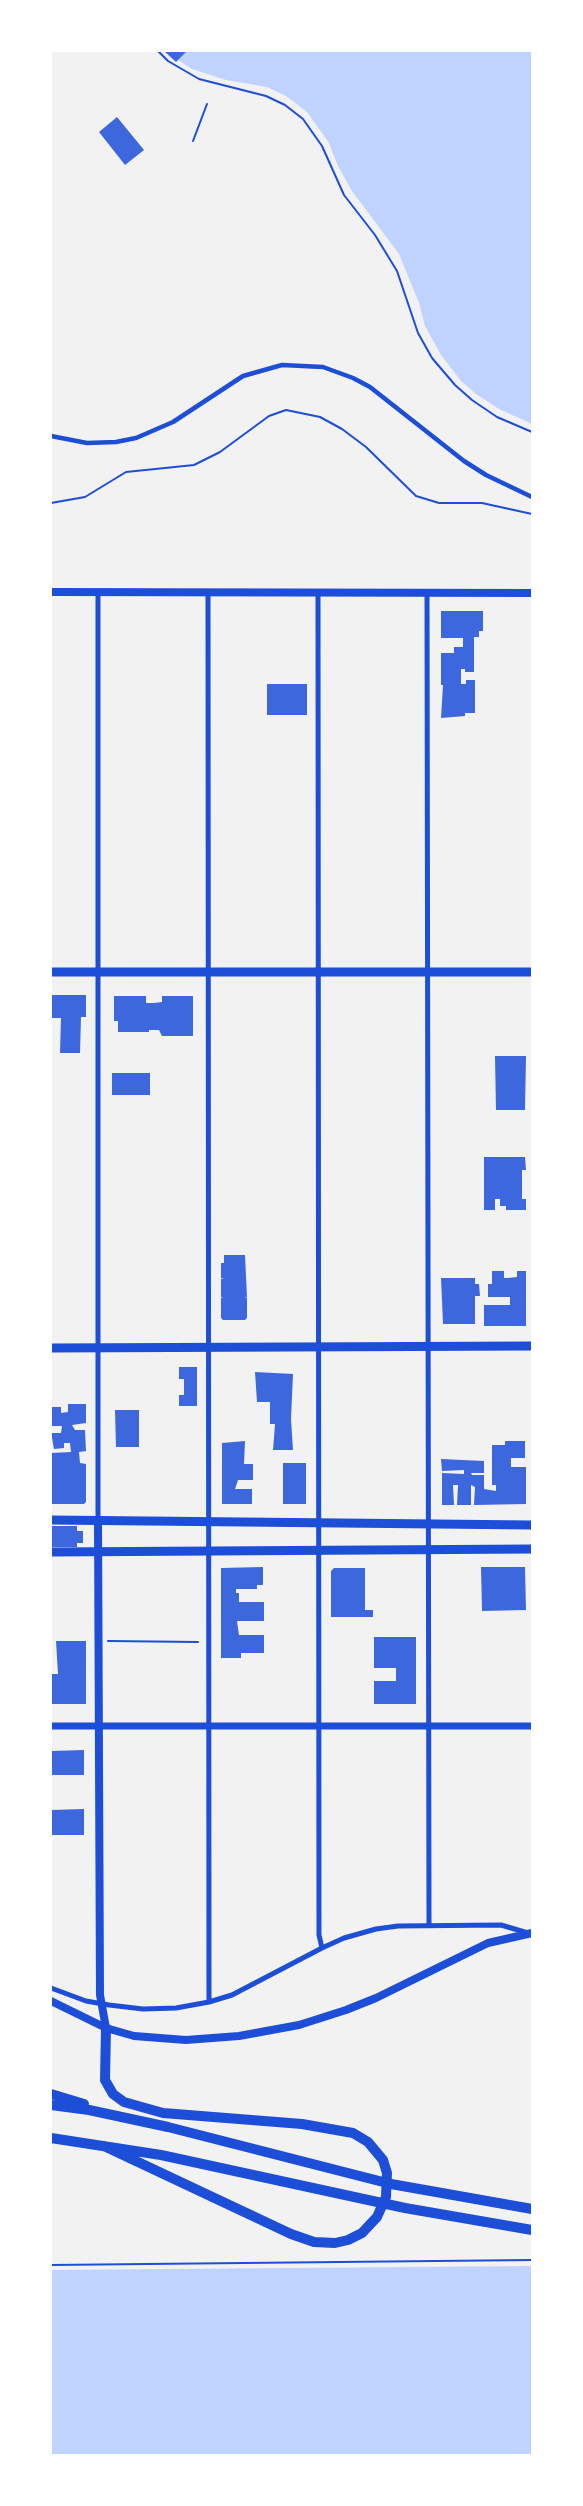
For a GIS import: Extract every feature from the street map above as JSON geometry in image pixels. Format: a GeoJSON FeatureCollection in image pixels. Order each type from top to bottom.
{"type":"FeatureCollection","features":[{"type":"Feature","properties":{"kind":"highway"},"geometry":{"type":"LineString","coordinates":[[104,2146],[291,2234],[314,2242],[335,2243],[362,2233],[377,2217],[386,2197],[387,2174],[383,2160],[368,2142],[353,2133],[302,2124],[163,2113],[124,2102],[113,2094],[105,2080],[103,2068],[106,2028]]}},
{"type":"Feature","properties":{"kind":"highway"},"geometry":{"type":"LineString","coordinates":[[51,2094],[121,2116],[361,2177],[532,2209]]}},
{"type":"Feature","properties":{"kind":"highway"},"geometry":{"type":"LineString","coordinates":[[51,2105],[121,2116]]}},
{"type":"Feature","properties":{"kind":"highway"},"geometry":{"type":"LineString","coordinates":[[51,2138],[161,2155],[405,2208],[532,2230]]}},
{"type":"Feature","properties":{"kind":"main road"},"geometry":{"type":"LineString","coordinates":[[51,592],[532,593]]}},
{"type":"Feature","properties":{"kind":"main road"},"geometry":{"type":"LineString","coordinates":[[51,972],[532,972]]}},
{"type":"Feature","properties":{"kind":"main road"},"geometry":{"type":"LineString","coordinates":[[51,1348],[532,1346]]}},
{"type":"Feature","properties":{"kind":"main road"},"geometry":{"type":"LineString","coordinates":[[51,1520],[532,1525]]}},
{"type":"Feature","properties":{"kind":"main road"},"geometry":{"type":"LineString","coordinates":[[98,1520],[97,1727],[101,2004],[106,2028]]}},
{"type":"Feature","properties":{"kind":"main road"},"geometry":{"type":"LineString","coordinates":[[51,1552],[532,1549]]}},
{"type":"Feature","properties":{"kind":"main road"},"geometry":{"type":"LineString","coordinates":[[51,2001],[106,2028],[148,2038],[221,2038],[285,2028],[360,2005],[479,1947],[530,1933]]}},
{"type":"Feature","properties":{"kind":"street"},"geometry":{"type":"LineString","coordinates":[[51,436],[87,443],[136,438],[173,422],[243,376],[282,365],[323,367],[362,382],[464,461],[493,479],[532,497]]}},
{"type":"Feature","properties":{"kind":"street"},"geometry":{"type":"LineString","coordinates":[[98,592],[98,1520]]}},
{"type":"Feature","properties":{"kind":"street"},"geometry":{"type":"LineString","coordinates":[[208,592],[209,2002]]}},
{"type":"Feature","properties":{"kind":"street"},"geometry":{"type":"LineString","coordinates":[[317,592],[318,1726],[319,1936],[322,1948]]}},
{"type":"Feature","properties":{"kind":"street"},"geometry":{"type":"LineString","coordinates":[[427,593],[429,1925]]}},
{"type":"Feature","properties":{"kind":"street"},"geometry":{"type":"LineString","coordinates":[[51,1726],[532,1726]]}},
{"type":"Feature","properties":{"kind":"street"},"geometry":{"type":"LineString","coordinates":[[51,1988],[86,2001],[153,2009],[209,2002],[244,1989],[344,1938],[376,1929],[429,1925],[501,1925],[530,1933]]}},
{"type":"Feature","properties":{"kind":"path"},"geometry":{"type":"LineString","coordinates":[[158,51],[168,61],[199,79],[267,96],[285,105],[303,119],[322,146],[344,195],[397,271],[418,333],[432,358],[455,385],[482,408],[532,432]]}},
{"type":"Feature","properties":{"kind":"path"},"geometry":{"type":"LineString","coordinates":[[193,141],[207,104]]}},
{"type":"Feature","properties":{"kind":"path"},"geometry":{"type":"LineString","coordinates":[[51,503],[87,496],[126,472],[194,465],[220,452],[265,419],[286,410],[320,417],[342,429],[366,447],[408,490],[421,498],[439,503],[482,503],[532,514]]}},
{"type":"Feature","properties":{"kind":"path"},"geometry":{"type":"LineString","coordinates":[[107,1641],[198,1642]]}},
{"type":"Feature","properties":{"kind":"path"},"geometry":{"type":"LineString","coordinates":[[51,2265],[532,2260]]}},
{"type":"Feature","properties":{"kind":"water"},"geometry":{"type":"Polygon","coordinates":[[[187,51],[532,51],[532,424],[499,409],[476,394],[461,381],[441,355],[425,326],[419,303],[399,254],[352,191],[329,143],[307,112],[286,96],[267,87],[226,80],[192,69],[178,60],[187,51]]]}},
{"type":"Feature","properties":{"kind":"water"},"geometry":{"type":"Polygon","coordinates":[[[532,2266],[532,2455],[51,2455],[51,2270],[532,2266]]]}},
{"type":"Feature","properties":{"kind":"building"},"geometry":{"type":"Polygon","coordinates":[[[164,51],[187,51],[176,62],[164,51]]]}},
{"type":"Feature","properties":{"kind":"building"},"geometry":{"type":"Polygon","coordinates":[[[117,117],[144,150],[125,165],[99,132],[117,117]]]}},
{"type":"Feature","properties":{"kind":"building"},"geometry":{"type":"Polygon","coordinates":[[[441,611],[483,611],[483,631],[479,631],[479,637],[474,637],[474,672],[461,669],[461,684],[466,684],[466,680],[475,680],[475,713],[465,713],[465,716],[441,718],[441,653],[454,653],[454,647],[463,647],[463,638],[441,638],[441,611]]]}},
{"type":"Feature","properties":{"kind":"building"},"geometry":{"type":"Polygon","coordinates":[[[267,684],[307,684],[307,715],[267,715],[267,684]]]}},
{"type":"Feature","properties":{"kind":"building"},"geometry":{"type":"Polygon","coordinates":[[[51,995],[86,995],[86,1017],[81,1017],[80,1053],[60,1053],[61,1018],[51,1018],[51,995]]]}},
{"type":"Feature","properties":{"kind":"building"},"geometry":{"type":"Polygon","coordinates":[[[114,996],[146,996],[146,1003],[154,1003],[162,1002],[162,996],[193,996],[193,1036],[162,1036],[159,1030],[118,1032],[118,1021],[114,1021],[114,996]]]}},
{"type":"Feature","properties":{"kind":"building"},"geometry":{"type":"Polygon","coordinates":[[[495,1056],[526,1056],[525,1110],[496,1110],[495,1056]]]}},
{"type":"Feature","properties":{"kind":"building"},"geometry":{"type":"Polygon","coordinates":[[[112,1073],[150,1073],[150,1095],[112,1095],[112,1073]]]}},
{"type":"Feature","properties":{"kind":"building"},"geometry":{"type":"Polygon","coordinates":[[[484,1157],[525,1157],[522,1199],[526,1199],[526,1210],[506,1210],[506,1206],[500,1206],[500,1199],[495,1199],[495,1210],[484,1210],[484,1157]]]}},
{"type":"Feature","properties":{"kind":"building"},"geometry":{"type":"Polygon","coordinates":[[[224,1255],[245,1255],[245,1320],[221,1318],[221,1279],[224,1279],[221,1278],[221,1263],[224,1263],[224,1255]]]}},
{"type":"Feature","properties":{"kind":"building"},"geometry":{"type":"Polygon","coordinates":[[[492,1271],[504,1271],[504,1278],[508,1278],[517,1277],[517,1271],[526,1271],[526,1326],[484,1326],[484,1305],[510,1305],[510,1297],[488,1297],[492,1271]]]}},
{"type":"Feature","properties":{"kind":"building"},"geometry":{"type":"Polygon","coordinates":[[[441,1278],[475,1278],[475,1284],[479,1284],[480,1296],[475,1296],[475,1324],[443,1324],[441,1278]]]}},
{"type":"Feature","properties":{"kind":"building"},"geometry":{"type":"Polygon","coordinates":[[[179,1367],[197,1367],[197,1406],[179,1406],[179,1395],[184,1395],[184,1379],[179,1379],[179,1367]]]}},
{"type":"Feature","properties":{"kind":"building"},"geometry":{"type":"Polygon","coordinates":[[[255,1372],[293,1374],[293,1450],[273,1450],[275,1424],[270,1424],[270,1402],[257,1402],[255,1372]]]}},
{"type":"Feature","properties":{"kind":"building"},"geometry":{"type":"Polygon","coordinates":[[[68,1404],[86,1404],[86,1423],[72,1425],[75,1430],[85,1430],[86,1451],[79,1452],[80,1463],[86,1464],[86,1502],[51,1504],[51,1453],[71,1452],[70,1443],[64,1443],[64,1448],[54,1449],[51,1433],[61,1433],[62,1426],[51,1426],[51,1407],[61,1407],[61,1413],[68,1412],[68,1404]]]}},
{"type":"Feature","properties":{"kind":"building"},"geometry":{"type":"Polygon","coordinates":[[[115,1410],[139,1410],[139,1447],[116,1447],[115,1410]]]}},
{"type":"Feature","properties":{"kind":"building"},"geometry":{"type":"Polygon","coordinates":[[[245,1441],[244,1464],[253,1464],[253,1480],[238,1480],[235,1489],[252,1489],[252,1504],[222,1504],[222,1443],[245,1441]]]}},
{"type":"Feature","properties":{"kind":"building"},"geometry":{"type":"Polygon","coordinates":[[[505,1441],[525,1441],[525,1458],[511,1458],[511,1467],[526,1467],[526,1504],[474,1505],[475,1487],[471,1485],[471,1505],[457,1505],[458,1485],[453,1485],[454,1505],[442,1505],[442,1473],[464,1474],[464,1470],[442,1471],[441,1459],[484,1461],[484,1473],[471,1473],[484,1475],[484,1489],[496,1491],[496,1485],[492,1485],[492,1445],[505,1445],[505,1441]]]}},
{"type":"Feature","properties":{"kind":"building"},"geometry":{"type":"Polygon","coordinates":[[[283,1463],[306,1463],[306,1504],[283,1504],[283,1463]]]}},
{"type":"Feature","properties":{"kind":"building"},"geometry":{"type":"Polygon","coordinates":[[[51,1526],[77,1526],[77,1531],[83,1531],[83,1543],[77,1543],[77,1547],[51,1547],[51,1526]]]}},
{"type":"Feature","properties":{"kind":"building"},"geometry":{"type":"Polygon","coordinates":[[[263,1567],[263,1585],[257,1585],[257,1589],[236,1589],[236,1593],[239,1593],[239,1602],[264,1602],[264,1621],[237,1621],[239,1635],[264,1635],[264,1653],[241,1653],[241,1658],[221,1658],[221,1568],[263,1567]]]}},
{"type":"Feature","properties":{"kind":"building"},"geometry":{"type":"Polygon","coordinates":[[[481,1567],[525,1567],[526,1610],[482,1611],[481,1567]]]}},
{"type":"Feature","properties":{"kind":"building"},"geometry":{"type":"Polygon","coordinates":[[[334,1568],[365,1568],[365,1610],[373,1610],[373,1617],[331,1617],[331,1571],[334,1568]]]}},
{"type":"Feature","properties":{"kind":"building"},"geometry":{"type":"Polygon","coordinates":[[[374,1637],[416,1637],[416,1704],[374,1704],[374,1681],[396,1681],[396,1668],[374,1668],[374,1637]]]}},
{"type":"Feature","properties":{"kind":"building"},"geometry":{"type":"Polygon","coordinates":[[[56,1641],[86,1641],[86,1704],[51,1704],[51,1674],[58,1674],[56,1641]]]}},
{"type":"Feature","properties":{"kind":"building"},"geometry":{"type":"Polygon","coordinates":[[[84,1750],[84,1775],[51,1775],[51,1751],[84,1750]]]}},
{"type":"Feature","properties":{"kind":"building"},"geometry":{"type":"Polygon","coordinates":[[[84,1809],[84,1835],[51,1835],[51,1810],[84,1809]]]}}]}
